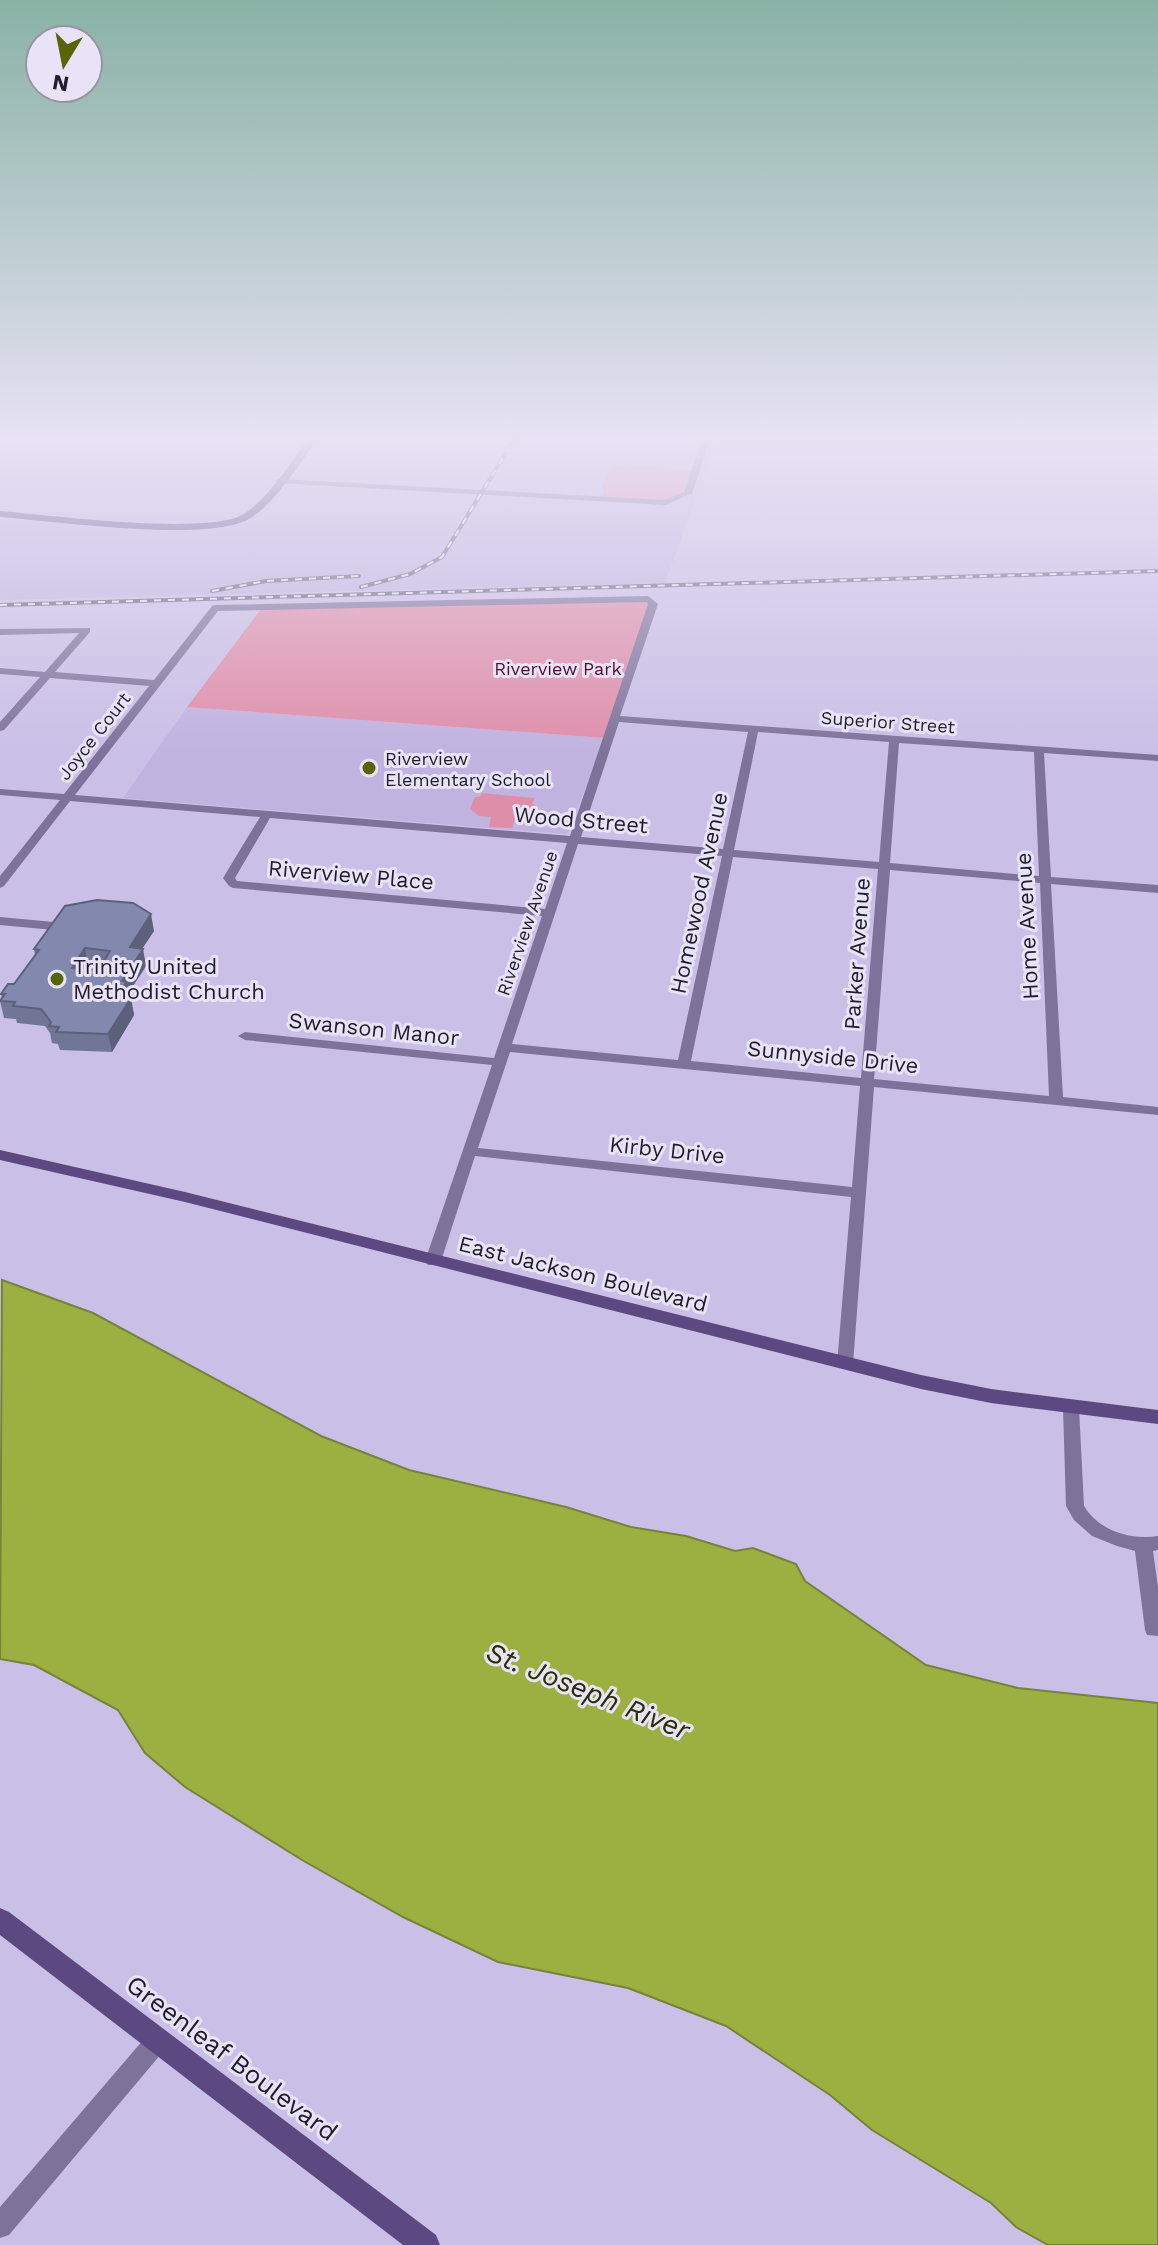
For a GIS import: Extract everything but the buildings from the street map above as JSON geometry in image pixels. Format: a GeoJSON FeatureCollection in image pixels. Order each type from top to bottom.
{"type":"FeatureCollection","features":[{"type":"Feature","properties":{"kind":"street","name":"Riverview Avenue"},"geometry":{"type":"LineString","coordinates":[[215,608],[648,599],[653,604],[433,1261]]}},
{"type":"Feature","properties":{"kind":"street","name":"Joyce Court"},"geometry":{"type":"LineString","coordinates":[[0,884],[215,608]]}},
{"type":"Feature","properties":{"kind":"street"},"geometry":{"type":"LineString","coordinates":[[0,632],[87,630],[0,728]]}},
{"type":"Feature","properties":{"kind":"street"},"geometry":{"type":"LineString","coordinates":[[0,671],[155,683]]}},
{"type":"Feature","properties":{"kind":"street","name":"Superior Street"},"geometry":{"type":"LineString","coordinates":[[615,719],[1158,758]]}},
{"type":"Feature","properties":{"kind":"street","name":"Homewood Avenue"},"geometry":{"type":"LineString","coordinates":[[684,1065],[754,728]]}},
{"type":"Feature","properties":{"kind":"street","name":"Parker Avenue"},"geometry":{"type":"LineString","coordinates":[[845,1364],[894,739]]}},
{"type":"Feature","properties":{"kind":"street","name":"Home Avenue"},"geometry":{"type":"LineString","coordinates":[[1039,749],[1056,1101]]}},
{"type":"Feature","properties":{"kind":"street","name":"Wood Street"},"geometry":{"type":"LineString","coordinates":[[0,792],[1158,889]]}},
{"type":"Feature","properties":{"kind":"street","name":"Riverview Place"},"geometry":{"type":"LineString","coordinates":[[267,814],[229,878],[233,884],[548,913]]}},
{"type":"Feature","properties":{"kind":"street"},"geometry":{"type":"LineString","coordinates":[[0,921],[54,926]]}},
{"type":"Feature","properties":{"kind":"street","name":"Swanson Manor"},"geometry":{"type":"LineString","coordinates":[[245,1036],[498,1062]]}},
{"type":"Feature","properties":{"kind":"street","name":"Sunnyside Drive"},"geometry":{"type":"LineString","coordinates":[[504,1047],[1158,1111]]}},
{"type":"Feature","properties":{"kind":"street","name":"Kirby Drive"},"geometry":{"type":"LineString","coordinates":[[469,1151],[859,1193]]}},
{"type":"Feature","properties":{"kind":"street","name":"East Jackson Boulevard"},"geometry":{"type":"LineString","coordinates":[[0,1155],[185,1197],[845,1364],[984,1395],[1158,1417]]}},
{"type":"Feature","properties":{"kind":"street"},"geometry":{"type":"LineString","coordinates":[[1071,1408],[1075,1506],[1079,1517],[1098,1531],[1151,1545],[1154,1630]]}},
{"type":"Feature","properties":{"kind":"street","name":"Greenleaf Boulevard"},"geometry":{"type":"LineString","coordinates":[[0,1920],[426,2245]]}},
{"type":"Feature","properties":{"kind":"street"},"geometry":{"type":"LineString","coordinates":[[0,2226],[158,2040]]}},
{"type":"Feature","properties":{"kind":"shaded area"},"geometry":{"type":"Polygon","coordinates":[[[0,545],[679,545],[665,583],[0,600],[0,545]]]}},
{"type":"Feature","properties":{"kind":"shaded area","name":"Riverview Elementary School"},"geometry":{"type":"Polygon","coordinates":[[[187,707],[605,738],[567,834],[123,798],[187,707]]]}},
{"type":"Feature","properties":{"kind":"green space","name":"Riverview Park"},"geometry":{"type":"Polygon","coordinates":[[[643,600],[649,605],[605,738],[187,707],[261,609],[643,600]]]}},
{"type":"Feature","properties":{"kind":"green space"},"geometry":{"type":"Polygon","coordinates":[[[482,793],[535,798],[532,804],[536,805],[533,814],[515,819],[512,828],[489,827],[491,817],[479,816],[470,809],[475,797],[480,797],[482,793]]]}},
{"type":"Feature","properties":{"kind":"water","name":"St. Joseph River"},"geometry":{"type":"Polygon","coordinates":[[[2,1280],[93,1313],[321,1436],[409,1470],[566,1507],[631,1527],[686,1536],[735,1551],[753,1548],[796,1564],[805,1581],[926,1665],[1018,1688],[1158,1703],[1158,2245],[1048,2245],[1016,2227],[991,2203],[872,2130],[830,2095],[726,2026],[628,1988],[498,1962],[403,1917],[302,1860],[185,1787],[145,1753],[118,1710],[34,1665],[0,1659],[2,1280]]]}},
{"type":"Feature","properties":{"kind":"railway"},"geometry":{"type":"LineString","coordinates":[[361,587],[410,574],[442,557],[450,545]]}},
{"type":"Feature","properties":{"kind":"railway"},"geometry":{"type":"LineString","coordinates":[[0,605],[1158,571]]}},
{"type":"Feature","properties":{"kind":"railway"},"geometry":{"type":"LineString","coordinates":[[212,591],[266,581],[359,576]]}},
{"type":"Feature","properties":{"kind":"place","name":"Riverview Elementary School"},"geometry":{"type":"Point","coordinates":[369,768]}},
{"type":"Feature","properties":{"kind":"place","name":"Trinity United Methodist Church"},"geometry":{"type":"Point","coordinates":[57,979]}}]}
